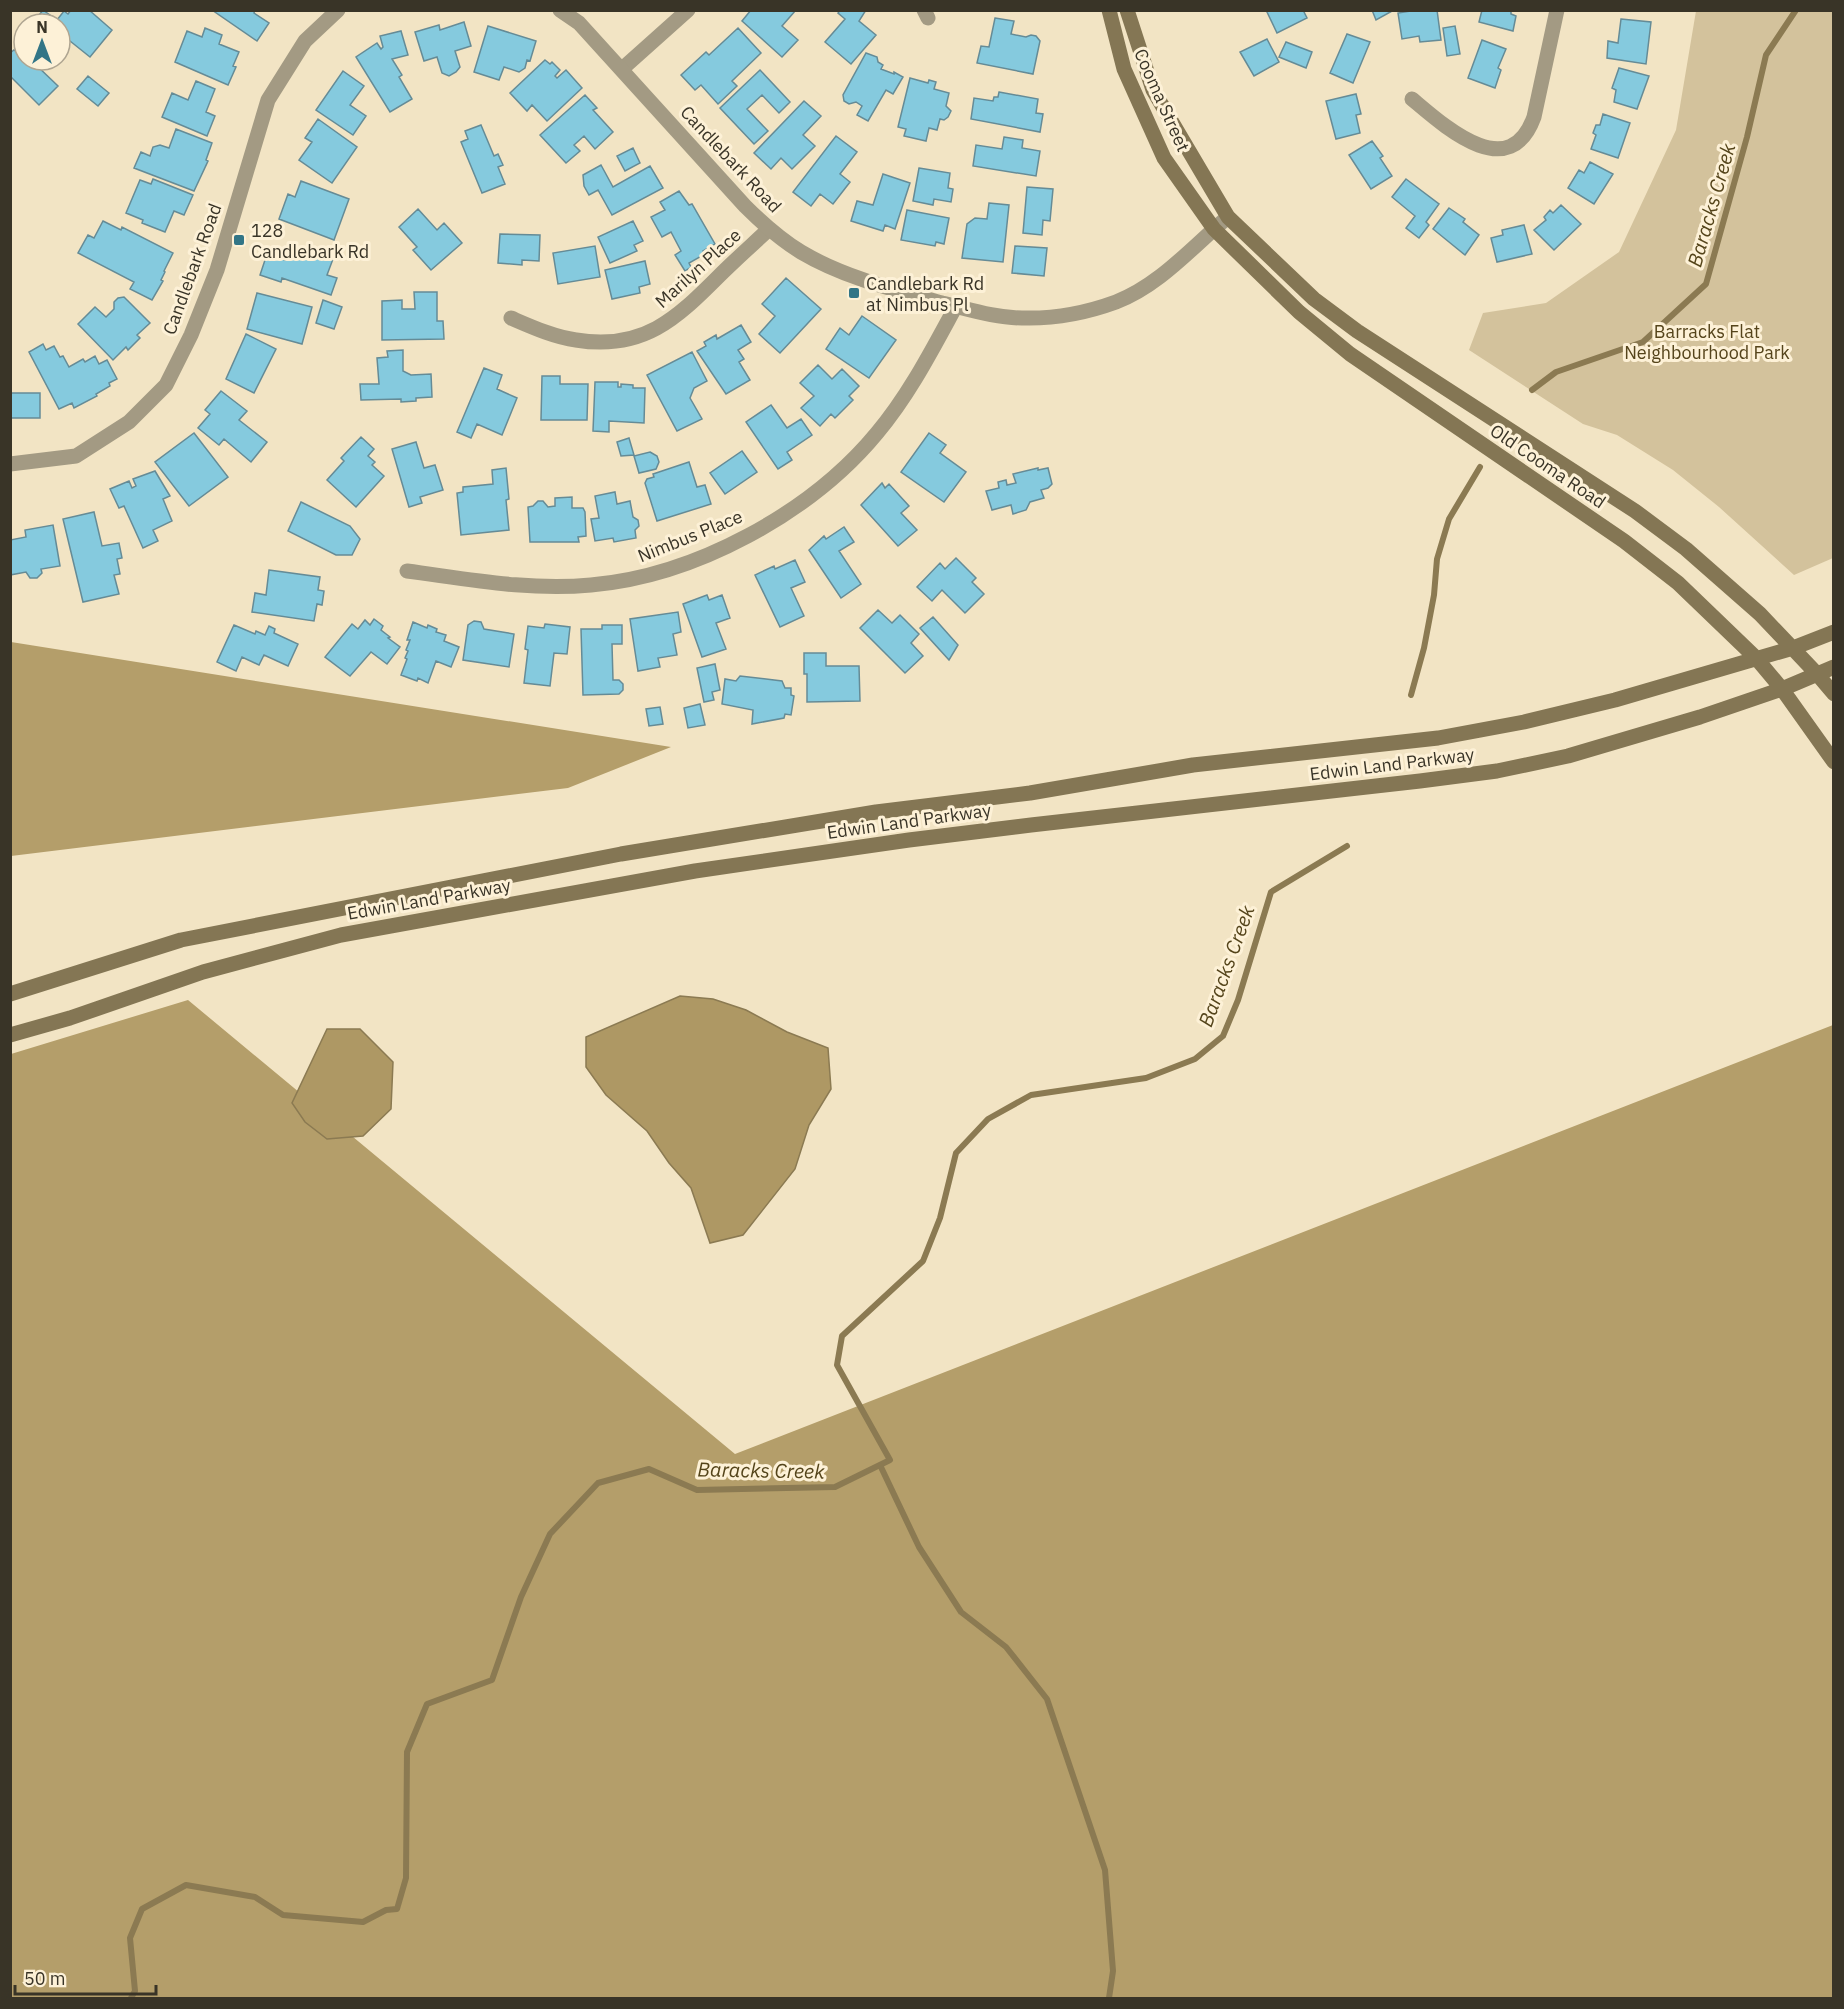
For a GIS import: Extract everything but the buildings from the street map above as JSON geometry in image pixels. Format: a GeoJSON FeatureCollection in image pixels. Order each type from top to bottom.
{"type":"FeatureCollection","features":[{"type":"Feature","properties":{"kind":"main road","name":"Cooma Street"},"geometry":{"type":"LineString","coordinates":[[1109,10],[1124,69],[1164,158],[1214,229]]}},
{"type":"Feature","properties":{"kind":"main road","name":"Cooma Street"},"geometry":{"type":"LineString","coordinates":[[1127,10],[1153,90],[1228,217]]}},
{"type":"Feature","properties":{"kind":"main road","name":"Old Cooma Road"},"geometry":{"type":"LineString","coordinates":[[1228,217],[1314,298],[1358,331],[1635,511],[1686,549],[1760,614],[1833,694]]}},
{"type":"Feature","properties":{"kind":"main road","name":"Old Cooma Road"},"geometry":{"type":"LineString","coordinates":[[1214,229],[1292,305],[1350,354],[1624,541],[1678,584],[1756,658],[1782,689],[1833,762]]}},
{"type":"Feature","properties":{"kind":"main road","name":"Edwin Land Parkway"},"geometry":{"type":"LineString","coordinates":[[10,994],[181,940],[621,854],[876,812],[1030,793],[1193,765],[1438,738],[1524,722],[1616,700],[1793,648],[1833,633]]}},
{"type":"Feature","properties":{"kind":"main road","name":"Edwin Land Parkway"},"geometry":{"type":"LineString","coordinates":[[10,1035],[70,1018],[204,972],[341,934],[695,871],[909,840],[1497,771],[1568,756],[1643,735],[1782,689],[1833,667]]}},
{"type":"Feature","properties":{"kind":"street","name":"Candlebark Road"},"geometry":{"type":"LineString","coordinates":[[10,464],[76,456],[129,422],[166,385],[191,334],[217,270],[268,100],[305,41],[338,10]]}},
{"type":"Feature","properties":{"kind":"street","name":"Candlebark Road"},"geometry":{"type":"LineString","coordinates":[[560,10],[579,23],[745,206],[769,229],[801,252],[847,273],[903,292],[1000,316],[1020,318],[1044,318],[1092,310],[1145,287],[1228,217]]}},
{"type":"Feature","properties":{"kind":"street"},"geometry":{"type":"LineString","coordinates":[[622,69],[688,10]]}},
{"type":"Feature","properties":{"kind":"street"},"geometry":{"type":"LineString","coordinates":[[1412,99],[1450,130],[1474,144],[1502,147],[1519,140],[1527,132],[1534,117],[1557,10]]}},
{"type":"Feature","properties":{"kind":"street","name":"Marilyn Place"},"geometry":{"type":"LineString","coordinates":[[511,318],[562,337],[586,341],[620,340],[651,331],[673,319],[691,305],[769,229]]}},
{"type":"Feature","properties":{"kind":"street","name":"Nimbus Place"},"geometry":{"type":"LineString","coordinates":[[406,571],[466,581],[548,587],[591,585],[639,578],[694,560],[742,540],[818,490],[876,434],[901,402],[956,306]]}},
{"type":"Feature","properties":{"kind":"green space","name":"Barracks Flat Neighbourhood Park"},"geometry":{"type":"Polygon","coordinates":[[[1696,11],[1833,11],[1833,558],[1794,575],[1719,507],[1673,470],[1617,435],[1583,424],[1469,350],[1483,313],[1546,303],[1619,252],[1676,130],[1696,11]]]}},
{"type":"Feature","properties":{"kind":"shaded area"},"geometry":{"type":"Polygon","coordinates":[[[10,642],[671,747],[568,788],[11,856],[10,642]]]}},
{"type":"Feature","properties":{"kind":"shaded area"},"geometry":{"type":"Polygon","coordinates":[[[680,996],[713,999],[746,1010],[787,1032],[828,1048],[831,1089],[809,1125],[795,1169],[743,1235],[710,1243],[691,1188],[669,1163],[647,1131],[606,1095],[586,1067],[586,1037],[680,996]]]}},
{"type":"Feature","properties":{"kind":"shaded area"},"geometry":{"type":"Polygon","coordinates":[[[188,1000],[735,1454],[1833,1025],[1833,1998],[11,1998],[11,1054],[188,1000]]]}},
{"type":"Feature","properties":{"kind":"shaded area"},"geometry":{"type":"Polygon","coordinates":[[[327,1029],[360,1029],[393,1062],[391,1109],[363,1136],[327,1139],[305,1122],[292,1103],[327,1029]]]}},
{"type":"Feature","properties":{"kind":"waterway","name":"Baracks Creek"},"geometry":{"type":"LineString","coordinates":[[1532,390],[1556,372],[1643,342],[1706,284],[1747,137],[1766,55],[1796,10]]}},
{"type":"Feature","properties":{"kind":"waterway","name":"Baracks Creek"},"geometry":{"type":"LineString","coordinates":[[1411,695],[1424,648],[1434,595],[1437,559],[1449,519],[1480,467]]}},
{"type":"Feature","properties":{"kind":"waterway","name":"Baracks Creek"},"geometry":{"type":"LineString","coordinates":[[131,1998],[135,1991],[130,1938],[142,1909],[186,1885],[255,1897],[283,1915],[363,1922],[386,1910],[397,1909],[406,1878],[407,1752],[427,1704],[492,1680],[521,1597],[550,1534],[598,1483],[649,1469],[697,1490],[835,1487],[890,1460],[837,1365],[842,1336],[923,1261],[940,1218],[956,1153],[988,1119],[1031,1095],[1146,1078],[1195,1059],[1223,1036],[1238,1000],[1271,892],[1347,846]]}},
{"type":"Feature","properties":{"kind":"waterway"},"geometry":{"type":"LineString","coordinates":[[880,1465],[919,1547],[961,1612],[1006,1647],[1047,1699],[1105,1870],[1113,1971],[1109,1998]]}},
{"type":"Feature","properties":{"kind":"place","name":"128 Candlebark Rd"},"geometry":{"type":"Point","coordinates":[239,240]}},
{"type":"Feature","properties":{"kind":"place","name":"Candlebark Rd at Nimbus Pl"},"geometry":{"type":"Point","coordinates":[854,293]}}]}
